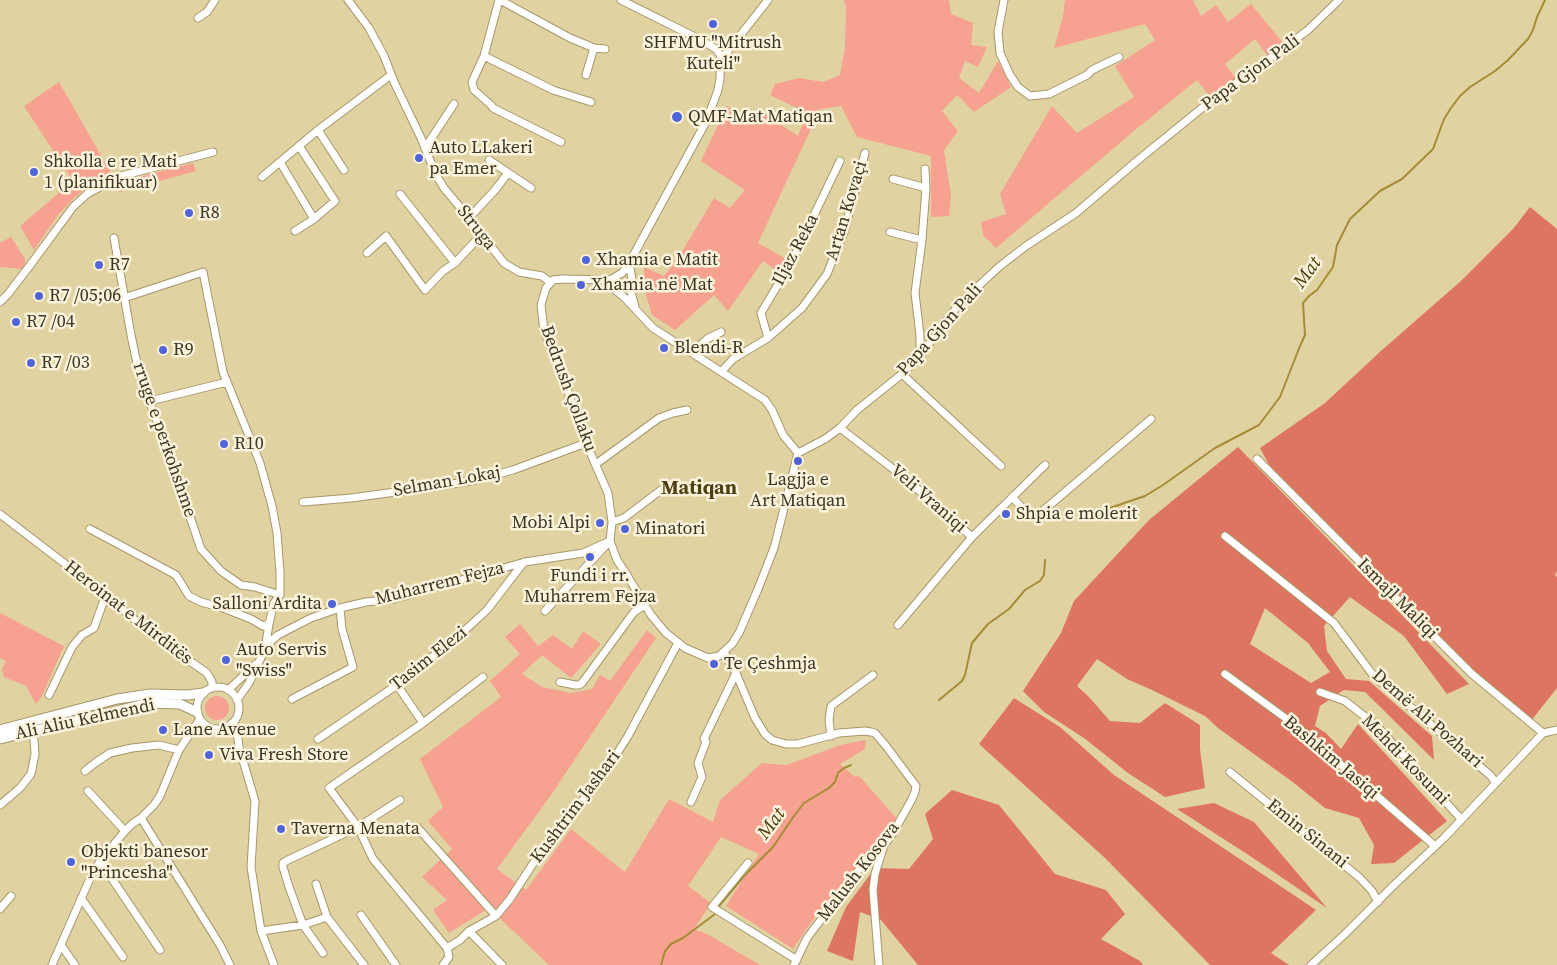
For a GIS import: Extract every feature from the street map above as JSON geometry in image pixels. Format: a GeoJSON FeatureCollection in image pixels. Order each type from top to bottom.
{"type":"FeatureCollection","features":[{"type":"Feature","properties":{"kind":"main road","name":"Ali Aliu Kelmendi"},"geometry":{"type":"LineString","coordinates":[[0,730],[117,699],[150,694],[188,695],[208,691]]}},
{"type":"Feature","properties":{"kind":"main road","name":"Ali Aliu Kelmendi"},"geometry":{"type":"LineString","coordinates":[[0,739],[149,703],[180,704],[198,716]]}},
{"type":"Feature","properties":{"kind":"street"},"geometry":{"type":"LineString","coordinates":[[198,18],[208,12],[215,0]]}},
{"type":"Feature","properties":{"kind":"street","name":"Struga"},"geometry":{"type":"LineString","coordinates":[[348,0],[369,28],[384,56],[436,176],[444,188],[482,234],[500,260],[519,272],[542,276],[550,282]]}},
{"type":"Feature","properties":{"kind":"street"},"geometry":{"type":"LineString","coordinates":[[561,142],[493,108],[474,90],[472,82],[484,56],[500,0],[570,38],[594,48],[605,49]]}},
{"type":"Feature","properties":{"kind":"street"},"geometry":{"type":"LineString","coordinates":[[550,282],[562,278],[604,281],[610,280],[622,273],[707,120],[720,79],[721,56],[716,49],[621,0]]}},
{"type":"Feature","properties":{"kind":"street"},"geometry":{"type":"LineString","coordinates":[[721,56],[724,56],[735,44],[768,0]]}},
{"type":"Feature","properties":{"kind":"street"},"geometry":{"type":"LineString","coordinates":[[1004,0],[998,32],[1000,53],[1014,81],[1024,93],[1030,96],[1049,94],[1119,57]]}},
{"type":"Feature","properties":{"kind":"street","name":"Papa Gjon Pali"},"geometry":{"type":"LineString","coordinates":[[798,453],[825,439],[840,428],[857,410],[902,374],[920,356],[960,303],[1000,266],[1076,213],[1202,108],[1308,30],[1339,0]]}},
{"type":"Feature","properties":{"kind":"street"},"geometry":{"type":"LineString","coordinates":[[586,75],[594,48]]}},
{"type":"Feature","properties":{"kind":"street"},"geometry":{"type":"LineString","coordinates":[[484,56],[553,90],[591,102]]}},
{"type":"Feature","properties":{"kind":"street"},"geometry":{"type":"LineString","coordinates":[[262,177],[318,130],[392,75]]}},
{"type":"Feature","properties":{"kind":"street"},"geometry":{"type":"LineString","coordinates":[[425,148],[454,104]]}},
{"type":"Feature","properties":{"kind":"street"},"geometry":{"type":"LineString","coordinates":[[318,130],[344,170]]}},
{"type":"Feature","properties":{"kind":"street"},"geometry":{"type":"LineString","coordinates":[[295,231],[335,201],[299,146]]}},
{"type":"Feature","properties":{"kind":"street"},"geometry":{"type":"LineString","coordinates":[[0,302],[31,264],[73,206],[88,194],[121,176],[213,152]]}},
{"type":"Feature","properties":{"kind":"street","name":"Artan Kovaçi"},"geometry":{"type":"LineString","coordinates":[[722,371],[733,359],[768,338],[802,308],[827,274],[844,232],[865,153]]}},
{"type":"Feature","properties":{"kind":"street"},"geometry":{"type":"LineString","coordinates":[[489,160],[531,188]]}},
{"type":"Feature","properties":{"kind":"street","name":"Iljaz Reka"},"geometry":{"type":"LineString","coordinates":[[768,338],[761,313],[792,261],[840,161]]}},
{"type":"Feature","properties":{"kind":"street"},"geometry":{"type":"LineString","coordinates":[[280,162],[314,218]]}},
{"type":"Feature","properties":{"kind":"street"},"geometry":{"type":"LineString","coordinates":[[920,356],[920,335],[915,293],[922,240],[926,188],[925,169]]}},
{"type":"Feature","properties":{"kind":"street"},"geometry":{"type":"LineString","coordinates":[[469,218],[508,173]]}},
{"type":"Feature","properties":{"kind":"street"},"geometry":{"type":"LineString","coordinates":[[893,179],[926,188]]}},
{"type":"Feature","properties":{"kind":"street"},"geometry":{"type":"LineString","coordinates":[[400,194],[455,263]]}},
{"type":"Feature","properties":{"kind":"street"},"geometry":{"type":"LineString","coordinates":[[890,232],[922,240]]}},
{"type":"Feature","properties":{"kind":"street"},"geometry":{"type":"LineString","coordinates":[[367,253],[386,236],[425,290],[442,271],[455,263],[482,234]]}},
{"type":"Feature","properties":{"kind":"street","name":"rruge e perkohshme"},"geometry":{"type":"LineString","coordinates":[[114,238],[130,335],[140,373],[185,497],[201,549],[221,570],[241,585],[255,587],[280,595]]}},
{"type":"Feature","properties":{"kind":"street"},"geometry":{"type":"LineString","coordinates":[[629,262],[632,280],[631,292],[635,308]]}},
{"type":"Feature","properties":{"kind":"street"},"geometry":{"type":"LineString","coordinates":[[124,298],[203,272],[219,358],[260,463],[272,506],[278,545],[280,595],[274,604],[265,650]]}},
{"type":"Feature","properties":{"kind":"street"},"geometry":{"type":"LineString","coordinates":[[545,611],[610,541],[617,560],[645,605],[666,633],[691,651],[708,658],[719,656],[732,644],[739,633],[768,564],[774,548],[798,453],[783,435],[772,410],[765,400],[653,328],[617,290],[604,281]]}},
{"type":"Feature","properties":{"kind":"street","name":"Bedrush Çollaku"},"geometry":{"type":"LineString","coordinates":[[550,282],[544,292],[541,305],[543,326],[586,442],[608,493],[612,522],[610,541]]}},
{"type":"Feature","properties":{"kind":"street"},"geometry":{"type":"LineString","coordinates":[[692,353],[707,339],[721,332]]}},
{"type":"Feature","properties":{"kind":"street"},"geometry":{"type":"LineString","coordinates":[[902,374],[1001,466]]}},
{"type":"Feature","properties":{"kind":"street"},"geometry":{"type":"LineString","coordinates":[[150,401],[227,382]]}},
{"type":"Feature","properties":{"kind":"street"},"geometry":{"type":"LineString","coordinates":[[596,464],[659,418],[687,410]]}},
{"type":"Feature","properties":{"kind":"street"},"geometry":{"type":"LineString","coordinates":[[1012,497],[1030,516],[1038,515],[1152,419]]}},
{"type":"Feature","properties":{"kind":"street","name":"Veli Vraniqi"},"geometry":{"type":"LineString","coordinates":[[840,428],[899,473],[972,537],[898,625]]}},
{"type":"Feature","properties":{"kind":"street","name":"Selman Lokaj"},"geometry":{"type":"LineString","coordinates":[[303,502],[351,498],[476,480],[512,470],[586,442]]}},
{"type":"Feature","properties":{"kind":"street","name":"Ismajl Maliqi"},"geometry":{"type":"LineString","coordinates":[[1257,459],[1472,674],[1543,732]]}},
{"type":"Feature","properties":{"kind":"street"},"geometry":{"type":"LineString","coordinates":[[972,537],[1045,465]]}},
{"type":"Feature","properties":{"kind":"street"},"geometry":{"type":"LineString","coordinates":[[612,522],[624,518],[661,490]]}},
{"type":"Feature","properties":{"kind":"street","name":"Heroinat e Mirditës"},"geometry":{"type":"LineString","coordinates":[[0,514],[94,586],[158,639],[208,673],[212,682],[208,691]]}},
{"type":"Feature","properties":{"kind":"street"},"geometry":{"type":"LineString","coordinates":[[90,529],[176,575],[189,596],[252,619],[263,626],[269,624]]}},
{"type":"Feature","properties":{"kind":"street","name":"Demë Ali Pozhari"},"geometry":{"type":"LineString","coordinates":[[1225,536],[1334,623],[1373,675],[1492,776],[1495,782]]}},
{"type":"Feature","properties":{"kind":"street","name":"Muharrem Fejza"},"geometry":{"type":"LineString","coordinates":[[237,700],[249,683],[265,650],[278,635],[311,618],[340,608],[366,602],[394,600],[524,562],[583,553],[610,541]]}},
{"type":"Feature","properties":{"kind":"street","name":"Tasim Elezi"},"geometry":{"type":"LineString","coordinates":[[318,740],[397,685],[450,644],[487,610],[524,562]]}},
{"type":"Feature","properties":{"kind":"street"},"geometry":{"type":"LineString","coordinates":[[49,695],[72,647],[82,635],[94,628],[105,597]]}},
{"type":"Feature","properties":{"kind":"street"},"geometry":{"type":"LineString","coordinates":[[560,682],[575,685],[582,683],[634,612],[645,605]]}},
{"type":"Feature","properties":{"kind":"street"},"geometry":{"type":"LineString","coordinates":[[292,699],[353,667],[342,629],[340,608]]}},
{"type":"Feature","properties":{"kind":"street","name":"Kushtrim Jashari"},"geometry":{"type":"LineString","coordinates":[[448,948],[469,932],[496,916],[510,899],[539,855],[606,770],[628,736],[678,643]]}},
{"type":"Feature","properties":{"kind":"street","name":"Malush Kosova"},"geometry":{"type":"LineString","coordinates":[[724,652],[736,673],[754,718],[765,734],[772,740],[786,744],[798,744],[839,733],[866,731],[877,736],[914,783],[916,789],[894,833],[861,867],[807,938],[796,962]]}},
{"type":"Feature","properties":{"kind":"street","name":"Muharrem Fejza"},"geometry":{"type":"LineString","coordinates":[[228,690],[258,662]]}},
{"type":"Feature","properties":{"kind":"street"},"geometry":{"type":"LineString","coordinates":[[691,802],[702,777],[698,763],[706,742],[704,739],[736,673]]}},
{"type":"Feature","properties":{"kind":"street","name":"Bashkim Jasiqi"},"geometry":{"type":"LineString","coordinates":[[1225,674],[1295,725],[1332,759],[1435,846]]}},
{"type":"Feature","properties":{"kind":"street"},"geometry":{"type":"LineString","coordinates":[[831,736],[829,720],[831,706],[873,675]]}},
{"type":"Feature","properties":{"kind":"street"},"geometry":{"type":"LineString","coordinates":[[442,965],[449,957],[448,948],[373,859],[358,827],[329,788],[423,723],[483,677]]}},
{"type":"Feature","properties":{"kind":"street"},"geometry":{"type":"LineString","coordinates":[[397,685],[423,723]]}},
{"type":"Feature","properties":{"kind":"street"},"geometry":{"type":"LineString","coordinates":[[52,965],[100,860],[125,831],[154,805],[160,796],[179,750],[198,716],[198,701],[208,691],[219,687],[228,690],[237,700],[238,714],[232,723],[224,728],[215,729],[206,726],[198,716]]}},
{"type":"Feature","properties":{"kind":"street","name":"Mehdi Kosumi"},"geometry":{"type":"LineString","coordinates":[[1320,692],[1345,701],[1377,726],[1461,819]]}},
{"type":"Feature","properties":{"kind":"street"},"geometry":{"type":"LineString","coordinates":[[232,723],[237,731],[239,747],[255,801],[251,867],[261,931],[274,965]]}},
{"type":"Feature","properties":{"kind":"street"},"geometry":{"type":"LineString","coordinates":[[1311,965],[1435,846],[1543,732],[1557,730]]}},
{"type":"Feature","properties":{"kind":"street"},"geometry":{"type":"LineString","coordinates":[[0,805],[20,788],[31,774],[35,754],[31,731]]}},
{"type":"Feature","properties":{"kind":"street"},"geometry":{"type":"LineString","coordinates":[[85,771],[110,754],[132,748],[159,744],[179,750]]}},
{"type":"Feature","properties":{"kind":"street","name":"Emin Sinani"},"geometry":{"type":"LineString","coordinates":[[1230,772],[1360,878],[1372,891],[1378,902]]}},
{"type":"Feature","properties":{"kind":"street"},"geometry":{"type":"LineString","coordinates":[[88,791],[125,831]]}},
{"type":"Feature","properties":{"kind":"street"},"geometry":{"type":"LineString","coordinates":[[323,953],[303,925],[289,887],[283,863],[358,827],[400,800]]}},
{"type":"Feature","properties":{"kind":"street"},"geometry":{"type":"LineString","coordinates":[[141,818],[220,945],[230,965]]}},
{"type":"Feature","properties":{"kind":"street"},"geometry":{"type":"LineString","coordinates":[[417,828],[496,916]]}},
{"type":"Feature","properties":{"kind":"street"},"geometry":{"type":"LineString","coordinates":[[879,965],[873,890],[875,874],[884,845]]}},
{"type":"Feature","properties":{"kind":"street"},"geometry":{"type":"LineString","coordinates":[[100,860],[160,950]]}},
{"type":"Feature","properties":{"kind":"street"},"geometry":{"type":"LineString","coordinates":[[748,863],[712,907],[796,962]]}},
{"type":"Feature","properties":{"kind":"street"},"geometry":{"type":"LineString","coordinates":[[316,884],[327,917],[364,965]]}},
{"type":"Feature","properties":{"kind":"street"},"geometry":{"type":"LineString","coordinates":[[0,909],[11,896]]}},
{"type":"Feature","properties":{"kind":"street"},"geometry":{"type":"LineString","coordinates":[[81,898],[123,957]]}},
{"type":"Feature","properties":{"kind":"street"},"geometry":{"type":"LineString","coordinates":[[362,916],[396,965]]}},
{"type":"Feature","properties":{"kind":"street"},"geometry":{"type":"LineString","coordinates":[[261,931],[303,925],[327,917]]}},
{"type":"Feature","properties":{"kind":"street"},"geometry":{"type":"LineString","coordinates":[[469,932],[502,965]]}},
{"type":"Feature","properties":{"kind":"street"},"geometry":{"type":"LineString","coordinates":[[61,945],[76,965]]}},
{"type":"Feature","properties":{"kind":"shaded area"},"geometry":{"type":"Polygon","coordinates":[[[844,0],[949,0],[951,14],[973,23],[971,45],[987,47],[978,67],[965,61],[959,78],[979,93],[998,61],[1011,87],[974,112],[957,95],[942,111],[958,131],[944,150],[951,196],[949,216],[931,217],[931,156],[857,137],[841,106],[820,109],[758,243],[788,260],[781,274],[763,261],[728,311],[714,295],[675,330],[652,315],[644,288],[644,267],[664,276],[680,255],[714,198],[730,208],[745,190],[701,161],[727,106],[751,121],[759,110],[798,136],[807,113],[770,95],[775,84],[799,78],[823,82],[840,75],[845,48],[846,8],[844,0]]]}},
{"type":"Feature","properties":{"kind":"shaded area"},"geometry":{"type":"Polygon","coordinates":[[[1065,0],[1193,0],[1201,16],[1216,5],[1228,22],[1251,4],[1284,44],[1268,57],[1255,39],[1225,64],[1236,79],[1211,98],[1197,80],[996,248],[983,235],[981,222],[1006,214],[1000,194],[1052,106],[1077,133],[1134,97],[1115,66],[1155,40],[1145,24],[1054,48],[1063,16],[1065,0]]]}},
{"type":"Feature","properties":{"kind":"shaded area"},"geometry":{"type":"Polygon","coordinates":[[[59,82],[111,173],[91,184],[75,197],[58,215],[34,250],[20,226],[73,181],[24,106],[59,82]]]}},
{"type":"Feature","properties":{"kind":"shaded area"},"geometry":{"type":"Polygon","coordinates":[[[193,163],[196,171],[119,192],[118,186],[120,182],[193,163]]]}},
{"type":"Feature","properties":{"kind":"shaded area"},"geometry":{"type":"Polygon","coordinates":[[[1530,207],[1557,229],[1557,571],[1555,575],[1557,577],[1557,688],[1530,722],[1413,615],[1269,465],[1260,448],[1325,403],[1461,281],[1513,229],[1530,207]]]}},
{"type":"Feature","properties":{"kind":"shaded area"},"geometry":{"type":"Polygon","coordinates":[[[11,237],[25,259],[25,266],[22,269],[0,267],[0,243],[11,237]]]}},
{"type":"Feature","properties":{"kind":"shaded area"},"geometry":{"type":"Polygon","coordinates":[[[1238,447],[1469,684],[1447,694],[1404,636],[1350,597],[1324,626],[1327,651],[1346,679],[1369,681],[1432,736],[1434,760],[1365,692],[1344,690],[1320,706],[1315,726],[1326,733],[1341,749],[1358,724],[1447,821],[1394,863],[1371,864],[1374,845],[1359,818],[1325,808],[1218,728],[1205,716],[1127,679],[1097,659],[1077,686],[1110,721],[1140,723],[1165,703],[1200,725],[1200,749],[1205,788],[1165,797],[1128,773],[1084,738],[1044,712],[1023,691],[1061,633],[1074,601],[1149,520],[1238,447]],[[1265,608],[1250,644],[1311,683],[1330,672],[1308,643],[1265,608]]]}},
{"type":"Feature","properties":{"kind":"shaded area"},"geometry":{"type":"Polygon","coordinates":[[[0,613],[64,646],[41,698],[36,704],[26,686],[4,677],[2,669],[6,661],[0,658],[0,613]]]}},
{"type":"Feature","properties":{"kind":"shaded area"},"geometry":{"type":"Polygon","coordinates":[[[520,624],[538,646],[553,635],[572,649],[583,631],[601,644],[571,678],[542,655],[522,674],[542,687],[571,693],[592,689],[600,675],[610,681],[647,630],[656,638],[551,795],[497,869],[526,890],[571,829],[625,872],[669,799],[713,822],[720,800],[762,763],[787,765],[840,745],[866,740],[865,749],[840,764],[855,777],[859,776],[898,820],[818,912],[793,949],[726,906],[759,854],[721,837],[688,886],[711,903],[694,929],[707,934],[760,965],[549,965],[489,908],[449,933],[433,910],[447,900],[422,877],[452,849],[428,821],[443,807],[420,759],[501,697],[490,681],[520,654],[505,637],[520,624]]]}},
{"type":"Feature","properties":{"kind":"shaded area"},"geometry":{"type":"Polygon","coordinates":[[[217,696],[222,697],[228,703],[228,713],[222,719],[217,720],[212,719],[206,713],[205,708],[206,703],[212,697],[217,696]]]}},
{"type":"Feature","properties":{"kind":"shaded area"},"geometry":{"type":"Polygon","coordinates":[[[1014,698],[1060,727],[1114,775],[1316,910],[1271,953],[1289,965],[1210,965],[1105,858],[979,744],[1014,698]]]}},
{"type":"Feature","properties":{"kind":"shaded area"},"geometry":{"type":"Polygon","coordinates":[[[952,790],[999,805],[1055,874],[1106,890],[1125,914],[1101,939],[1140,961],[1143,965],[918,965],[881,920],[860,912],[853,961],[827,951],[846,907],[875,868],[909,869],[933,839],[925,814],[952,790]]]}},
{"type":"Feature","properties":{"kind":"shaded area"},"geometry":{"type":"Polygon","coordinates":[[[1214,803],[1254,822],[1327,908],[1177,809],[1214,803]]]}},
{"type":"Feature","properties":{"kind":"waterway","name":"Mat"},"geometry":{"type":"LineString","coordinates":[[1101,511],[1145,496],[1215,448],[1259,425],[1280,397],[1305,335],[1303,303],[1317,290],[1333,267],[1337,245],[1350,219],[1380,191],[1402,179],[1433,149],[1444,119],[1460,96],[1507,61],[1528,39],[1545,0]]}},
{"type":"Feature","properties":{"kind":"waterway","name":"Mat"},"geometry":{"type":"LineString","coordinates":[[939,700],[962,681],[972,643],[988,624],[1009,609],[1025,590],[1040,581],[1044,575],[1045,560]]}},
{"type":"Feature","properties":{"kind":"waterway","name":"Mat"},"geometry":{"type":"LineString","coordinates":[[719,906],[745,875],[773,847],[804,803],[829,788],[835,782],[838,773],[851,765]]}},
{"type":"Feature","properties":{"kind":"waterway","name":"Mat"},"geometry":{"type":"LineString","coordinates":[[661,965],[665,951],[671,944],[683,938],[715,914]]}},
{"type":"Feature","properties":{"kind":"place","name":"SHFMU \"Mitrush Kuteli\""},"geometry":{"type":"Point","coordinates":[713,24]}},
{"type":"Feature","properties":{"kind":"place","name":"QMF-Mat Matiqan"},"geometry":{"type":"Point","coordinates":[677,117]}},
{"type":"Feature","properties":{"kind":"place","name":"Auto LLakeri pa Emer"},"geometry":{"type":"Point","coordinates":[419,158]}},
{"type":"Feature","properties":{"kind":"place","name":"Shkolla e re Mati 1 (planifikuar)"},"geometry":{"type":"Point","coordinates":[34,172]}},
{"type":"Feature","properties":{"kind":"place","name":"R8"},"geometry":{"type":"Point","coordinates":[189,213]}},
{"type":"Feature","properties":{"kind":"place","name":"Xhamia e Matit"},"geometry":{"type":"Point","coordinates":[586,260]}},
{"type":"Feature","properties":{"kind":"place","name":"R7"},"geometry":{"type":"Point","coordinates":[99,265]}},
{"type":"Feature","properties":{"kind":"place","name":"Xhamia në Mat"},"geometry":{"type":"Point","coordinates":[581,285]}},
{"type":"Feature","properties":{"kind":"place","name":"R7 /05;06"},"geometry":{"type":"Point","coordinates":[39,296]}},
{"type":"Feature","properties":{"kind":"place","name":"R7 /04"},"geometry":{"type":"Point","coordinates":[16,322]}},
{"type":"Feature","properties":{"kind":"place","name":"Blendi-R"},"geometry":{"type":"Point","coordinates":[664,348]}},
{"type":"Feature","properties":{"kind":"place","name":"R9"},"geometry":{"type":"Point","coordinates":[163,350]}},
{"type":"Feature","properties":{"kind":"place","name":"R7 /03"},"geometry":{"type":"Point","coordinates":[31,363]}},
{"type":"Feature","properties":{"kind":"place","name":"R10"},"geometry":{"type":"Point","coordinates":[224,444]}},
{"type":"Feature","properties":{"kind":"place","name":"Lagjja e Art Matiqan"},"geometry":{"type":"Point","coordinates":[798,461]}},
{"type":"Feature","properties":{"kind":"place","name":"Shpia e molerit"},"geometry":{"type":"Point","coordinates":[1006,514]}},
{"type":"Feature","properties":{"kind":"place","name":"Mobi Alpi"},"geometry":{"type":"Point","coordinates":[600,523]}},
{"type":"Feature","properties":{"kind":"place","name":"Minatori"},"geometry":{"type":"Point","coordinates":[625,529]}},
{"type":"Feature","properties":{"kind":"place","name":"Fundi i rr. Muharrem Fejza"},"geometry":{"type":"Point","coordinates":[590,557]}},
{"type":"Feature","properties":{"kind":"place","name":"Salloni Ardita"},"geometry":{"type":"Point","coordinates":[332,604]}},
{"type":"Feature","properties":{"kind":"place","name":"Auto Servis \"Swiss\""},"geometry":{"type":"Point","coordinates":[226,660]}},
{"type":"Feature","properties":{"kind":"place","name":"Te Çeshmja"},"geometry":{"type":"Point","coordinates":[714,664]}},
{"type":"Feature","properties":{"kind":"place","name":"Lane Avenue"},"geometry":{"type":"Point","coordinates":[163,730]}},
{"type":"Feature","properties":{"kind":"place","name":"Viva Fresh Store"},"geometry":{"type":"Point","coordinates":[209,755]}},
{"type":"Feature","properties":{"kind":"place","name":"Taverna Menata"},"geometry":{"type":"Point","coordinates":[281,829]}},
{"type":"Feature","properties":{"kind":"place","name":"Objekti banesor \"Princesha\""},"geometry":{"type":"Point","coordinates":[71,862]}},
{"type":"Feature","properties":{"kind":"district","name":"Matiqan"},"geometry":{"type":"Point","coordinates":[699,489]}}]}
